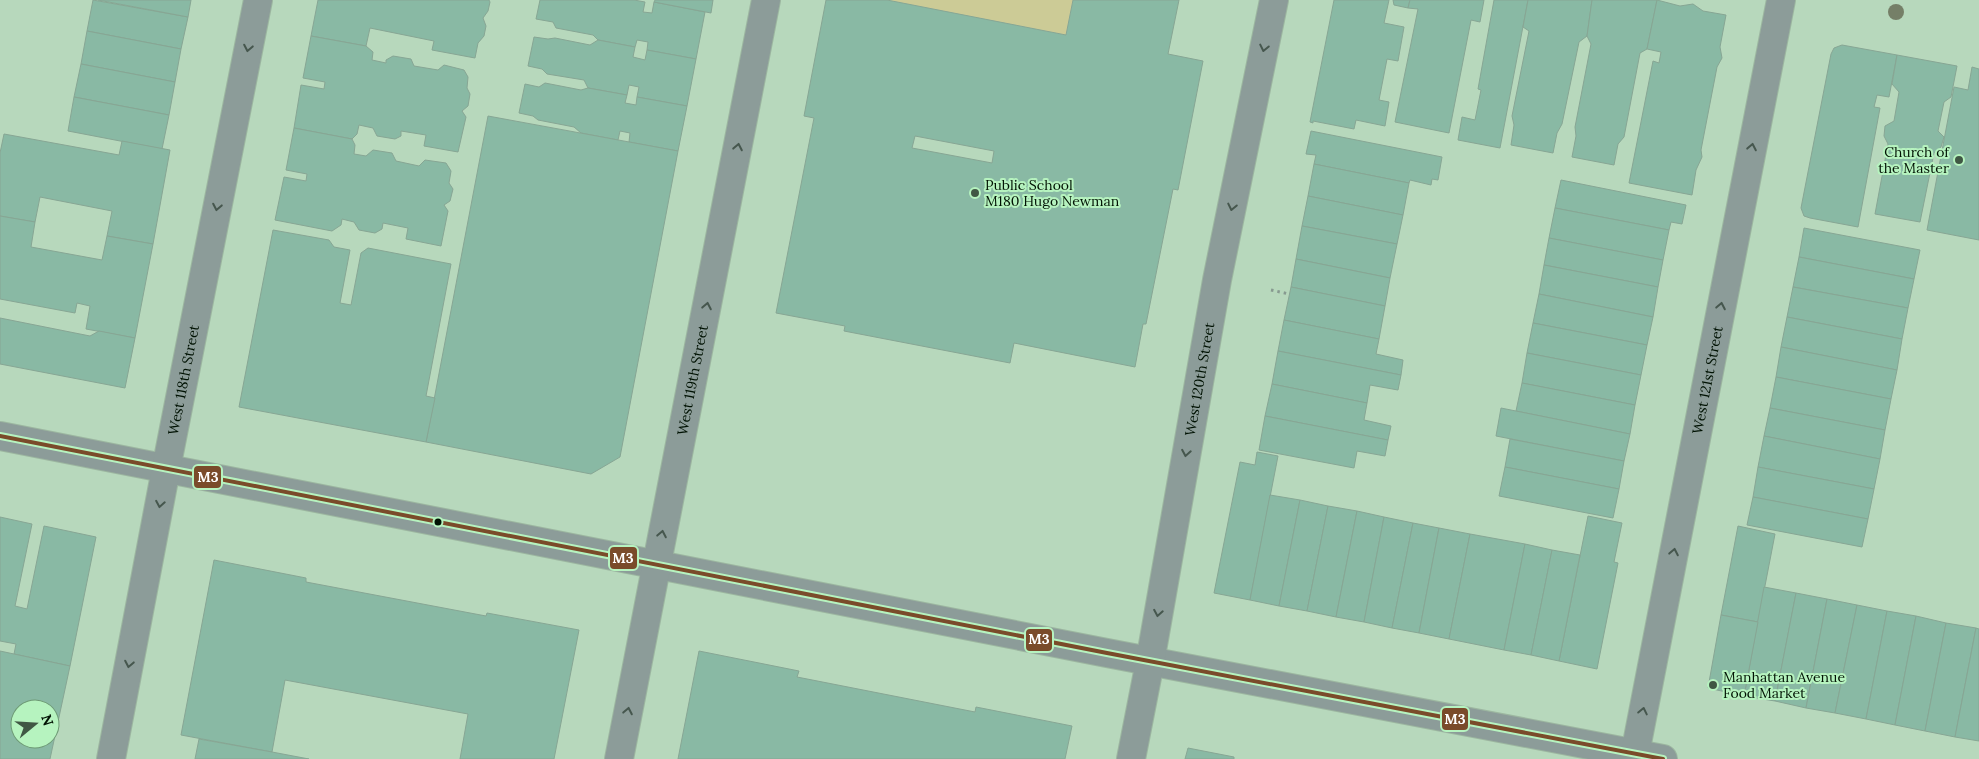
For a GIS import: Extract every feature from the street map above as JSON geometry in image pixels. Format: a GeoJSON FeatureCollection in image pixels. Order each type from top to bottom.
{"type":"FeatureCollection","features":[{"type":"Feature","properties":{"kind":"street","name":"West 118th Street"},"geometry":{"type":"LineString","coordinates":[[112,759],[166,469],[258,0]]}},
{"type":"Feature","properties":{"kind":"street","name":"West 119th Street"},"geometry":{"type":"LineString","coordinates":[[619,759],[766,0]]}},
{"type":"Feature","properties":{"kind":"street","name":"West 120th Street"},"geometry":{"type":"LineString","coordinates":[[1131,759],[1150,662],[1217,280],[1274,0]]}},
{"type":"Feature","properties":{"kind":"street","name":"West 121st Street"},"geometry":{"type":"LineString","coordinates":[[1634,756],[1780,0]]}},
{"type":"Feature","properties":{"kind":"street"},"geometry":{"type":"LineString","coordinates":[[0,436],[1150,662],[1634,756],[1663,759]]}},
{"type":"Feature","properties":{"kind":"path"},"geometry":{"type":"LineString","coordinates":[[1271,290],[1289,294]]}},
{"type":"Feature","properties":{"kind":"shaded area"},"geometry":{"type":"Polygon","coordinates":[[[887,0],[1073,0],[1066,35],[887,0]]]}},
{"type":"Feature","properties":{"kind":"building"},"geometry":{"type":"Polygon","coordinates":[[[93,0],[188,17],[181,49],[87,31],[93,0]]]}},
{"type":"Feature","properties":{"kind":"building"},"geometry":{"type":"Polygon","coordinates":[[[98,0],[191,0],[188,17],[98,0]]]}},
{"type":"Feature","properties":{"kind":"building"},"geometry":{"type":"Polygon","coordinates":[[[318,0],[489,0],[490,2],[488,11],[483,18],[486,26],[484,36],[478,43],[475,58],[432,50],[434,41],[370,28],[366,46],[311,36],[318,0]]]}},
{"type":"Feature","properties":{"kind":"building"},"geometry":{"type":"Polygon","coordinates":[[[540,0],[634,0],[645,2],[643,12],[652,13],[654,2],[705,12],[696,59],[647,50],[648,42],[637,40],[635,47],[598,40],[593,35],[556,28],[553,22],[536,19],[540,0]]]}},
{"type":"Feature","properties":{"kind":"building"},"geometry":{"type":"Polygon","coordinates":[[[655,0],[713,0],[711,13],[654,2],[655,0]]]}},
{"type":"Feature","properties":{"kind":"building"},"geometry":{"type":"Polygon","coordinates":[[[826,0],[887,0],[1066,35],[1073,0],[1179,0],[1168,54],[1203,61],[1178,190],[1173,189],[1146,324],[1143,324],[1135,367],[1014,343],[1010,363],[844,331],[845,326],[776,313],[814,118],[804,116],[826,0]],[[915,136],[912,148],[992,163],[994,151],[915,136]]]}},
{"type":"Feature","properties":{"kind":"building"},"geometry":{"type":"Polygon","coordinates":[[[1334,0],[1389,0],[1384,23],[1404,27],[1398,61],[1387,59],[1379,100],[1389,102],[1385,126],[1356,120],[1354,129],[1310,122],[1334,0]]]}},
{"type":"Feature","properties":{"kind":"building"},"geometry":{"type":"Polygon","coordinates":[[[1393,0],[1410,0],[1408,8],[1394,5],[1393,0]]]}},
{"type":"Feature","properties":{"kind":"building"},"geometry":{"type":"Polygon","coordinates":[[[1410,0],[1484,0],[1480,22],[1471,20],[1449,133],[1395,122],[1418,9],[1408,8],[1410,0]]]}},
{"type":"Feature","properties":{"kind":"building"},"geometry":{"type":"Polygon","coordinates":[[[1494,0],[1528,0],[1500,148],[1458,140],[1462,117],[1475,120],[1481,90],[1478,89],[1494,0]]]}},
{"type":"Feature","properties":{"kind":"building"},"geometry":{"type":"Polygon","coordinates":[[[1528,0],[1592,0],[1587,36],[1579,42],[1562,124],[1557,133],[1553,153],[1511,145],[1514,125],[1512,116],[1529,31],[1523,27],[1528,0]]]}},
{"type":"Feature","properties":{"kind":"building"},"geometry":{"type":"Polygon","coordinates":[[[1592,0],[1657,0],[1647,49],[1640,53],[1624,137],[1618,144],[1614,165],[1572,157],[1576,136],[1575,127],[1591,44],[1587,36],[1592,0]]]}},
{"type":"Feature","properties":{"kind":"building"},"geometry":{"type":"Polygon","coordinates":[[[1657,0],[1680,6],[1693,4],[1703,11],[1726,15],[1720,47],[1722,58],[1717,67],[1701,150],[1702,157],[1696,170],[1692,195],[1629,183],[1653,61],[1659,63],[1661,52],[1647,49],[1657,0]]]}},
{"type":"Feature","properties":{"kind":"building"},"geometry":{"type":"Polygon","coordinates":[[[87,31],[181,49],[175,82],[81,64],[87,31]]]}},
{"type":"Feature","properties":{"kind":"building"},"geometry":{"type":"Polygon","coordinates":[[[311,36],[366,46],[373,52],[372,60],[386,63],[386,60],[393,56],[411,59],[414,66],[438,70],[444,65],[464,70],[468,77],[467,88],[470,94],[468,106],[462,111],[466,117],[458,152],[424,146],[426,135],[401,131],[401,136],[395,139],[377,136],[373,128],[359,125],[357,134],[352,139],[294,128],[301,85],[324,89],[325,82],[303,78],[311,36]]]}},
{"type":"Feature","properties":{"kind":"building"},"geometry":{"type":"Polygon","coordinates":[[[534,37],[555,38],[590,45],[598,40],[635,47],[633,57],[645,60],[647,50],[696,59],[687,106],[637,97],[639,87],[629,85],[627,95],[588,88],[584,80],[547,74],[542,69],[528,66],[534,37]]]}},
{"type":"Feature","properties":{"kind":"building"},"geometry":{"type":"Polygon","coordinates":[[[1842,45],[1897,55],[1889,97],[1877,95],[1874,107],[1880,108],[1858,227],[1804,216],[1801,208],[1831,54],[1834,48],[1842,45]]]}},
{"type":"Feature","properties":{"kind":"building"},"geometry":{"type":"Polygon","coordinates":[[[1897,55],[1957,66],[1951,97],[1944,102],[1938,131],[1944,137],[1941,147],[1934,153],[1920,222],[1875,214],[1888,144],[1884,136],[1885,126],[1894,121],[1899,92],[1892,84],[1897,55]]]}},
{"type":"Feature","properties":{"kind":"building"},"geometry":{"type":"Polygon","coordinates":[[[81,64],[175,82],[169,115],[74,97],[81,64]]]}},
{"type":"Feature","properties":{"kind":"building","name":"Church of the Master"},"geometry":{"type":"Polygon","coordinates":[[[1972,67],[1979,69],[1979,240],[1927,230],[1954,87],[1968,90],[1972,67]]]}},
{"type":"Feature","properties":{"kind":"building"},"geometry":{"type":"Polygon","coordinates":[[[545,83],[581,90],[588,88],[627,95],[625,103],[636,105],[637,97],[687,106],[678,151],[629,142],[630,133],[620,131],[618,140],[581,133],[574,127],[538,120],[533,116],[519,113],[525,84],[539,87],[545,83]]]}},
{"type":"Feature","properties":{"kind":"building"},"geometry":{"type":"Polygon","coordinates":[[[74,97],[169,115],[162,149],[68,131],[74,97]]]}},
{"type":"Feature","properties":{"kind":"building"},"geometry":{"type":"Polygon","coordinates":[[[488,116],[678,151],[620,457],[591,474],[426,442],[488,116]]]}},
{"type":"Feature","properties":{"kind":"building"},"geometry":{"type":"Polygon","coordinates":[[[294,128],[352,139],[355,145],[354,154],[366,156],[373,150],[392,153],[396,161],[419,166],[425,160],[446,163],[451,171],[449,183],[453,189],[450,201],[444,205],[448,211],[441,246],[406,239],[408,228],[383,223],[382,229],[375,233],[359,230],[354,222],[342,219],[341,225],[332,231],[275,220],[284,177],[306,181],[307,174],[286,170],[294,128]]]}},
{"type":"Feature","properties":{"kind":"building"},"geometry":{"type":"Polygon","coordinates":[[[1311,131],[1442,157],[1438,180],[1432,179],[1431,185],[1410,180],[1409,183],[1314,164],[1316,155],[1306,154],[1311,131]]]}},
{"type":"Feature","properties":{"kind":"building"},"geometry":{"type":"Polygon","coordinates":[[[4,134],[119,155],[122,141],[170,150],[153,244],[107,236],[112,211],[40,197],[35,222],[0,216],[0,153],[4,134]]]}},
{"type":"Feature","properties":{"kind":"building"},"geometry":{"type":"Polygon","coordinates":[[[1314,164],[1409,183],[1403,215],[1308,196],[1314,164]]]}},
{"type":"Feature","properties":{"kind":"building"},"geometry":{"type":"Polygon","coordinates":[[[1561,180],[1686,205],[1682,224],[1671,222],[1669,230],[1555,208],[1561,180]]]}},
{"type":"Feature","properties":{"kind":"building"},"geometry":{"type":"Polygon","coordinates":[[[1308,196],[1403,215],[1397,244],[1302,226],[1308,196]]]}},
{"type":"Feature","properties":{"kind":"building"},"geometry":{"type":"Polygon","coordinates":[[[1555,208],[1669,230],[1663,260],[1549,238],[1555,208]]]}},
{"type":"Feature","properties":{"kind":"building"},"geometry":{"type":"Polygon","coordinates":[[[0,216],[35,222],[31,247],[102,260],[107,236],[153,244],[135,338],[86,329],[90,306],[77,303],[75,313],[0,299],[0,216]]]}},
{"type":"Feature","properties":{"kind":"building"},"geometry":{"type":"Polygon","coordinates":[[[1302,226],[1397,244],[1390,278],[1296,259],[1302,226]]]}},
{"type":"Feature","properties":{"kind":"building"},"geometry":{"type":"Polygon","coordinates":[[[1804,228],[1920,250],[1914,279],[1799,257],[1804,228]]]}},
{"type":"Feature","properties":{"kind":"building"},"geometry":{"type":"Polygon","coordinates":[[[273,230],[329,240],[334,247],[350,250],[340,303],[351,305],[361,253],[368,248],[451,264],[426,396],[435,398],[426,442],[239,407],[273,230]]]}},
{"type":"Feature","properties":{"kind":"building"},"geometry":{"type":"Polygon","coordinates":[[[1549,238],[1663,260],[1658,287],[1544,265],[1549,238]]]}},
{"type":"Feature","properties":{"kind":"building"},"geometry":{"type":"Polygon","coordinates":[[[1799,257],[1914,279],[1908,308],[1793,287],[1799,257]]]}},
{"type":"Feature","properties":{"kind":"building"},"geometry":{"type":"Polygon","coordinates":[[[1296,259],[1390,278],[1385,306],[1291,287],[1296,259]]]}},
{"type":"Feature","properties":{"kind":"building"},"geometry":{"type":"Polygon","coordinates":[[[1544,265],[1658,287],[1653,317],[1539,294],[1544,265]]]}},
{"type":"Feature","properties":{"kind":"building"},"geometry":{"type":"Polygon","coordinates":[[[1291,287],[1385,306],[1379,339],[1284,320],[1291,287]]]}},
{"type":"Feature","properties":{"kind":"building"},"geometry":{"type":"Polygon","coordinates":[[[1793,287],[1908,308],[1902,339],[1787,317],[1793,287]]]}},
{"type":"Feature","properties":{"kind":"building"},"geometry":{"type":"Polygon","coordinates":[[[1539,294],[1653,317],[1647,345],[1533,323],[1539,294]]]}},
{"type":"Feature","properties":{"kind":"building"},"geometry":{"type":"Polygon","coordinates":[[[1787,317],[1902,339],[1897,370],[1781,347],[1787,317]]]}},
{"type":"Feature","properties":{"kind":"building"},"geometry":{"type":"Polygon","coordinates":[[[0,318],[90,336],[99,331],[135,338],[125,388],[0,364],[0,318]]]}},
{"type":"Feature","properties":{"kind":"building"},"geometry":{"type":"Polygon","coordinates":[[[1284,320],[1379,339],[1376,354],[1403,360],[1401,375],[1278,351],[1284,320]]]}},
{"type":"Feature","properties":{"kind":"building"},"geometry":{"type":"Polygon","coordinates":[[[1533,323],[1647,345],[1641,375],[1527,353],[1533,323]]]}},
{"type":"Feature","properties":{"kind":"building"},"geometry":{"type":"Polygon","coordinates":[[[1781,347],[1897,370],[1891,399],[1776,377],[1781,347]]]}},
{"type":"Feature","properties":{"kind":"building"},"geometry":{"type":"Polygon","coordinates":[[[1278,351],[1401,375],[1398,390],[1370,385],[1367,403],[1272,384],[1278,351]]]}},
{"type":"Feature","properties":{"kind":"building"},"geometry":{"type":"Polygon","coordinates":[[[1527,353],[1641,375],[1635,405],[1522,383],[1527,353]]]}},
{"type":"Feature","properties":{"kind":"building"},"geometry":{"type":"Polygon","coordinates":[[[1776,377],[1891,399],[1885,430],[1770,408],[1776,377]]]}},
{"type":"Feature","properties":{"kind":"building"},"geometry":{"type":"Polygon","coordinates":[[[1522,383],[1635,405],[1630,434],[1516,411],[1522,383]]]}},
{"type":"Feature","properties":{"kind":"building"},"geometry":{"type":"Polygon","coordinates":[[[1272,384],[1367,403],[1364,420],[1391,426],[1388,440],[1265,416],[1272,384]]]}},
{"type":"Feature","properties":{"kind":"building"},"geometry":{"type":"Polygon","coordinates":[[[1501,408],[1630,434],[1624,461],[1496,436],[1501,408]]]}},
{"type":"Feature","properties":{"kind":"building"},"geometry":{"type":"Polygon","coordinates":[[[1770,408],[1885,430],[1880,459],[1764,436],[1770,408]]]}},
{"type":"Feature","properties":{"kind":"building"},"geometry":{"type":"Polygon","coordinates":[[[1265,416],[1388,440],[1385,456],[1357,451],[1354,468],[1259,450],[1265,416]]]}},
{"type":"Feature","properties":{"kind":"building"},"geometry":{"type":"Polygon","coordinates":[[[1764,436],[1880,459],[1874,489],[1758,467],[1764,436]]]}},
{"type":"Feature","properties":{"kind":"building"},"geometry":{"type":"Polygon","coordinates":[[[1510,439],[1624,461],[1619,489],[1505,467],[1510,439]]]}},
{"type":"Feature","properties":{"kind":"building"},"geometry":{"type":"Polygon","coordinates":[[[1257,452],[1278,456],[1250,600],[1214,593],[1240,462],[1255,465],[1257,452]]]}},
{"type":"Feature","properties":{"kind":"building"},"geometry":{"type":"Polygon","coordinates":[[[1505,467],[1619,489],[1613,518],[1499,496],[1505,467]]]}},
{"type":"Feature","properties":{"kind":"building"},"geometry":{"type":"Polygon","coordinates":[[[1758,467],[1874,489],[1868,519],[1753,497],[1758,467]]]}},
{"type":"Feature","properties":{"kind":"building"},"geometry":{"type":"Polygon","coordinates":[[[1270,495],[1300,500],[1279,606],[1250,600],[1270,495]]]}},
{"type":"Feature","properties":{"kind":"building"},"geometry":{"type":"Polygon","coordinates":[[[1753,497],[1868,519],[1862,547],[1747,525],[1753,497]]]}},
{"type":"Feature","properties":{"kind":"building"},"geometry":{"type":"Polygon","coordinates":[[[1300,500],[1328,506],[1307,611],[1279,606],[1300,500]]]}},
{"type":"Feature","properties":{"kind":"building"},"geometry":{"type":"Polygon","coordinates":[[[1328,506],[1357,511],[1336,617],[1307,611],[1328,506]]]}},
{"type":"Feature","properties":{"kind":"building"},"geometry":{"type":"Polygon","coordinates":[[[1357,511],[1384,517],[1364,622],[1336,617],[1357,511]]]}},
{"type":"Feature","properties":{"kind":"building"},"geometry":{"type":"Polygon","coordinates":[[[1588,516],[1622,523],[1614,562],[1618,563],[1597,669],[1559,661],[1588,516]]]}},
{"type":"Feature","properties":{"kind":"building"},"geometry":{"type":"Polygon","coordinates":[[[0,517],[32,524],[15,606],[27,609],[44,526],[96,537],[70,666],[14,654],[16,644],[0,641],[0,517]]]}},
{"type":"Feature","properties":{"kind":"building"},"geometry":{"type":"Polygon","coordinates":[[[1384,517],[1413,523],[1392,628],[1364,622],[1384,517]]]}},
{"type":"Feature","properties":{"kind":"building"},"geometry":{"type":"Polygon","coordinates":[[[1413,523],[1439,528],[1419,633],[1392,628],[1413,523]]]}},
{"type":"Feature","properties":{"kind":"building"},"geometry":{"type":"Polygon","coordinates":[[[1738,526],[1775,534],[1758,622],[1721,615],[1738,526]]]}},
{"type":"Feature","properties":{"kind":"building"},"geometry":{"type":"Polygon","coordinates":[[[1439,528],[1470,534],[1449,639],[1419,633],[1439,528]]]}},
{"type":"Feature","properties":{"kind":"building"},"geometry":{"type":"Polygon","coordinates":[[[1470,534],[1525,544],[1504,650],[1449,639],[1470,534]]]}},
{"type":"Feature","properties":{"kind":"building"},"geometry":{"type":"Polygon","coordinates":[[[1525,544],[1552,550],[1531,655],[1504,650],[1525,544]]]}},
{"type":"Feature","properties":{"kind":"building"},"geometry":{"type":"Polygon","coordinates":[[[1552,550],[1580,555],[1559,661],[1531,655],[1552,550]]]}},
{"type":"Feature","properties":{"kind":"building"},"geometry":{"type":"Polygon","coordinates":[[[214,560],[306,578],[306,582],[486,616],[487,613],[579,630],[554,759],[460,759],[468,714],[285,680],[272,752],[181,735],[214,560]]]}},
{"type":"Feature","properties":{"kind":"building"},"geometry":{"type":"Polygon","coordinates":[[[1764,587],[1796,593],[1775,701],[1744,696],[1764,587]]]}},
{"type":"Feature","properties":{"kind":"building"},"geometry":{"type":"Polygon","coordinates":[[[1796,593],[1827,599],[1806,708],[1775,701],[1796,593]]]}},
{"type":"Feature","properties":{"kind":"building"},"geometry":{"type":"Polygon","coordinates":[[[1827,599],[1857,605],[1835,713],[1806,708],[1827,599]]]}},
{"type":"Feature","properties":{"kind":"building"},"geometry":{"type":"Polygon","coordinates":[[[1857,605],[1887,611],[1866,719],[1835,713],[1857,605]]]}},
{"type":"Feature","properties":{"kind":"building"},"geometry":{"type":"Polygon","coordinates":[[[1887,611],[1916,616],[1895,725],[1866,719],[1887,611]]]}},
{"type":"Feature","properties":{"kind":"building"},"geometry":{"type":"Polygon","coordinates":[[[1721,615],[1758,622],[1744,696],[1708,688],[1721,615]]]}},
{"type":"Feature","properties":{"kind":"building"},"geometry":{"type":"Polygon","coordinates":[[[1916,616],[1946,623],[1925,731],[1895,725],[1916,616]]]}},
{"type":"Feature","properties":{"kind":"building"},"geometry":{"type":"Polygon","coordinates":[[[1946,623],[1976,628],[1955,737],[1925,731],[1946,623]]]}},
{"type":"Feature","properties":{"kind":"building"},"geometry":{"type":"Polygon","coordinates":[[[1976,628],[1979,629],[1979,741],[1955,737],[1976,628]]]}},
{"type":"Feature","properties":{"kind":"building"},"geometry":{"type":"Polygon","coordinates":[[[0,651],[70,666],[60,712],[60,699],[10,699],[10,749],[52,749],[50,759],[0,759],[0,651]]]}},
{"type":"Feature","properties":{"kind":"building"},"geometry":{"type":"Polygon","coordinates":[[[699,651],[799,671],[797,677],[975,712],[976,707],[1072,726],[1065,759],[678,759],[699,651]]]}},
{"type":"Feature","properties":{"kind":"building"},"geometry":{"type":"Polygon","coordinates":[[[199,739],[272,752],[309,759],[195,759],[199,739]]]}},
{"type":"Feature","properties":{"kind":"building"},"geometry":{"type":"Polygon","coordinates":[[[1188,748],[1234,757],[1234,759],[1185,759],[1188,748]]]}},
{"type":"Feature","properties":{"kind":"transit line","name":"M3"},"geometry":{"type":"LineString","coordinates":[[0,436],[1107,653],[1663,759]]}},
{"type":"Feature","properties":{"kind":"place","name":"Church of the Master"},"geometry":{"type":"Point","coordinates":[1959,160]}},
{"type":"Feature","properties":{"kind":"place","name":"Public School M180 Hugo Newman"},"geometry":{"type":"Point","coordinates":[975,193]}},
{"type":"Feature","properties":{"kind":"place","name":"Manhattan Avenue Food Market"},"geometry":{"type":"Point","coordinates":[1713,685]}}]}
